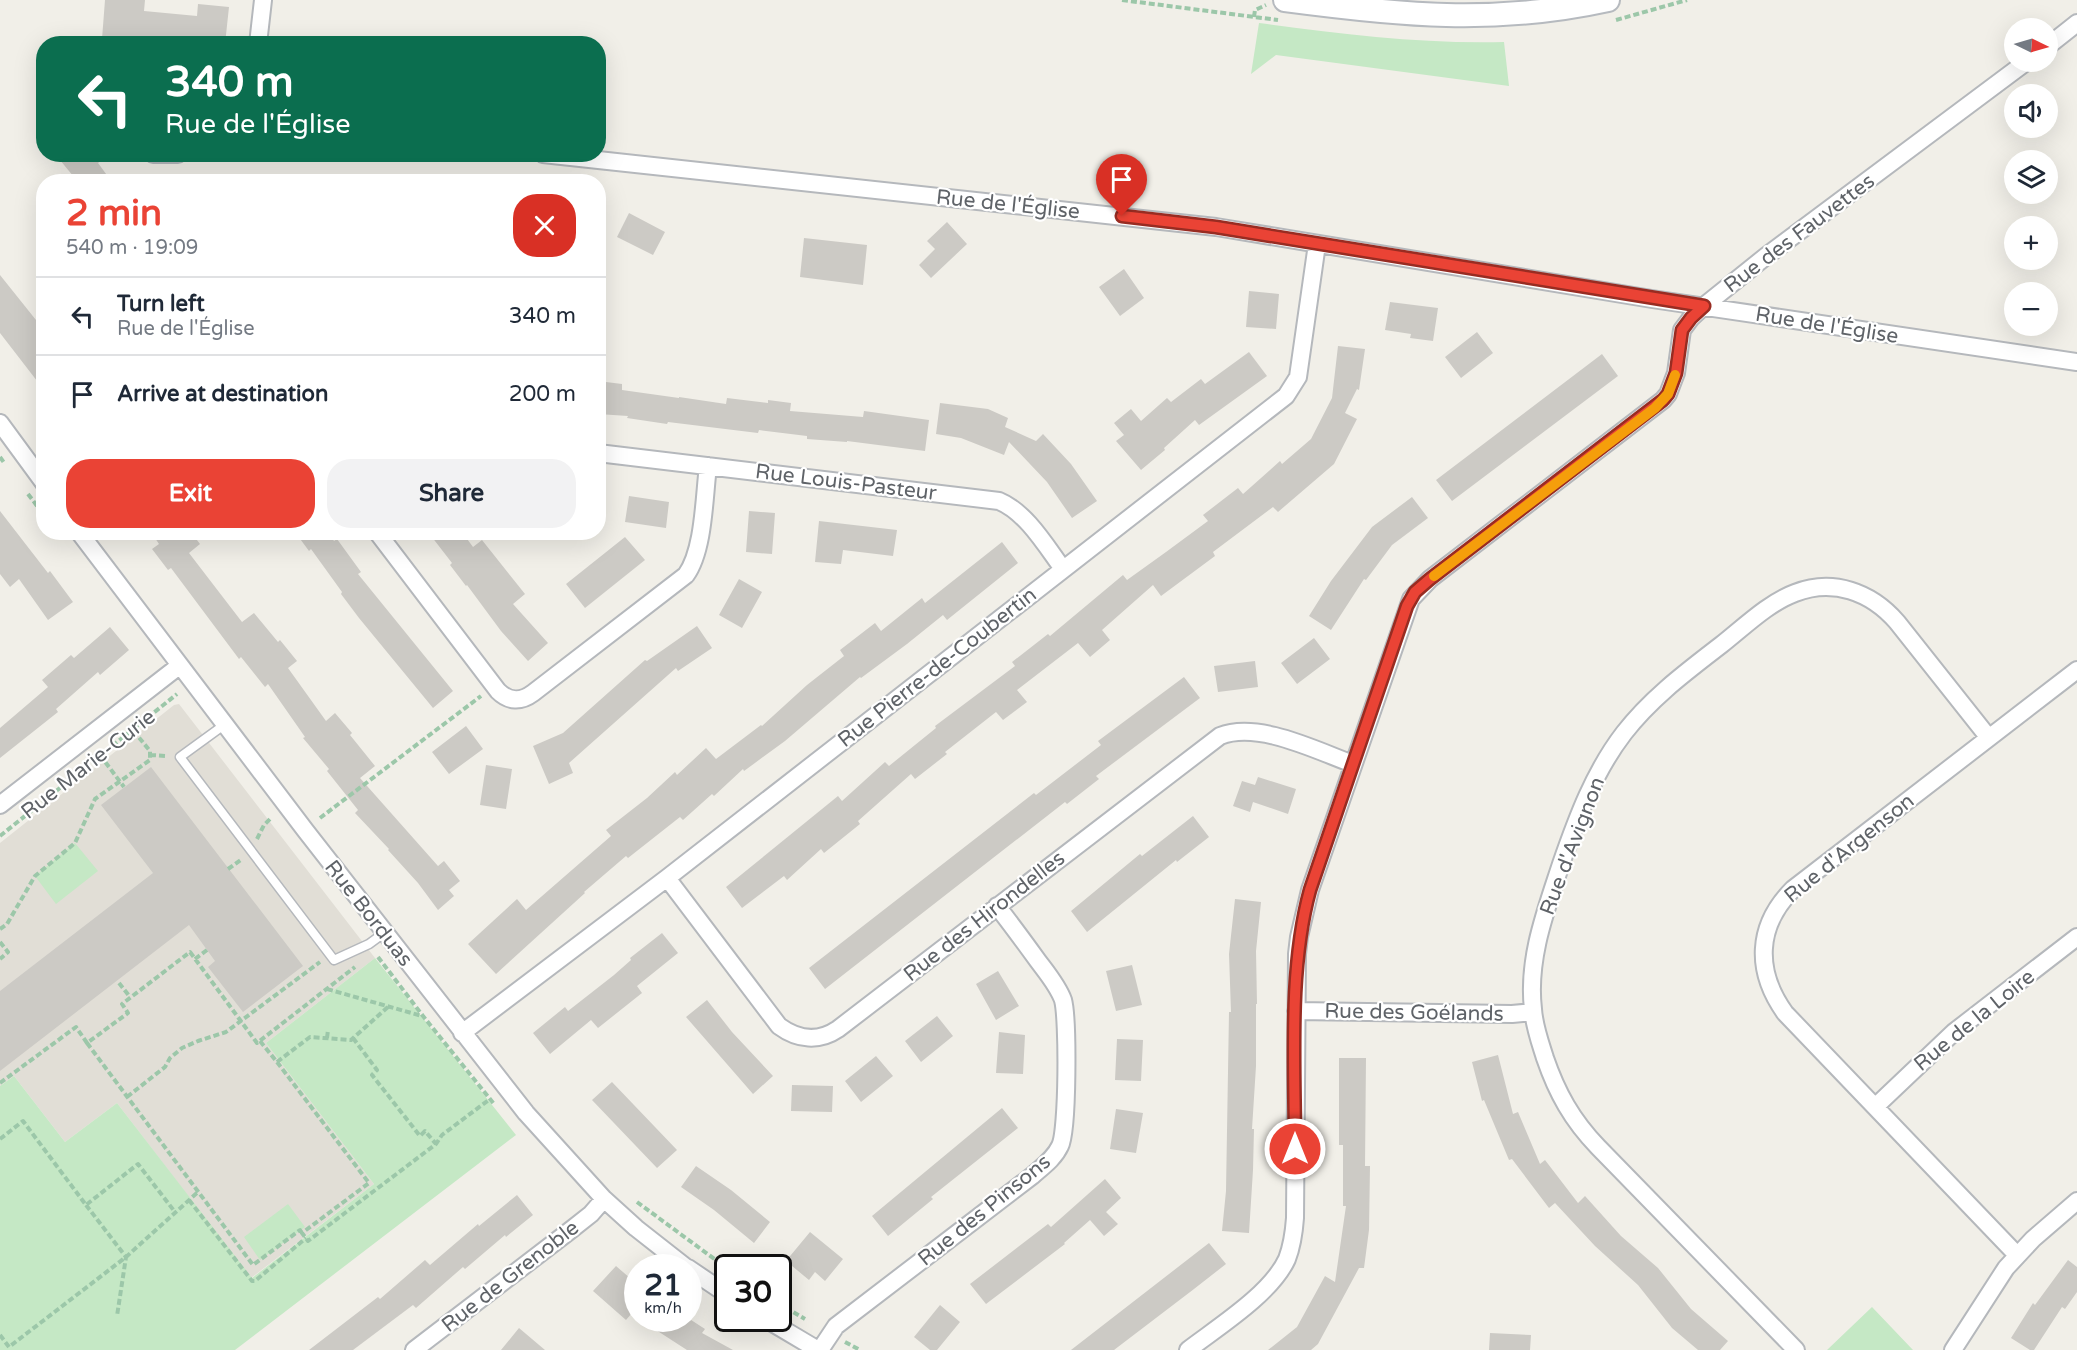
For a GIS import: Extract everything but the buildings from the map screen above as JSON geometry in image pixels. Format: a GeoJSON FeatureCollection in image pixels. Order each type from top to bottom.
{"type":"FeatureCollection","features":[{"type":"Feature","properties":{"kind":"street"},"geometry":{"type":"LineString","coordinates":[[259,36],[263,0]]}},
{"type":"Feature","properties":{"kind":"street"},"geometry":{"type":"LineString","coordinates":[[1285,0],[1395,14],[1455,16],[1538,12],[1608,0]]}},
{"type":"Feature","properties":{"kind":"street"},"geometry":{"type":"LineString","coordinates":[[2058,38],[2077,23]]}},
{"type":"Feature","properties":{"kind":"street","name":"Rue des Fauvettes"},"geometry":{"type":"LineString","coordinates":[[1188,1350],[1265,1289],[1281,1270],[1291,1247],[1294,1218],[1297,954],[1302,920],[1310,890],[1407,606],[1415,592],[1663,400],[1668,394],[1676,373],[1682,330],[1704,306],[1765,257],[2013,72]]}},
{"type":"Feature","properties":{"kind":"street","name":"Rue de l'Église"},"geometry":{"type":"LineString","coordinates":[[606,161],[1216,227],[1704,306],[2077,362]]}},
{"type":"Feature","properties":{"kind":"street","name":"Rue Pierre-de-Coubertin"},"geometry":{"type":"LineString","coordinates":[[462,1033],[667,878],[1287,396],[1298,377],[1317,244]]}},
{"type":"Feature","properties":{"kind":"street"},"geometry":{"type":"LineString","coordinates":[[0,423],[36,472]]}},
{"type":"Feature","properties":{"kind":"street","name":"Rue Louis-Pasteur"},"geometry":{"type":"LineString","coordinates":[[606,454],[999,501],[1022,516],[1063,569]]}},
{"type":"Feature","properties":{"kind":"street"},"geometry":{"type":"LineString","coordinates":[[383,540],[498,691],[508,699],[521,699],[533,693],[686,575],[692,567],[698,549],[708,466]]}},
{"type":"Feature","properties":{"kind":"street","name":"Rue Borduas"},"geometry":{"type":"LineString","coordinates":[[85,540],[384,933],[545,1135],[604,1199],[670,1254]]}},
{"type":"Feature","properties":{"kind":"street","name":"Rue d'Avignon"},"geometry":{"type":"LineString","coordinates":[[1796,1350],[1577,1124],[1564,1105],[1550,1072],[1533,1012],[1534,967],[1540,930],[1574,826],[1603,765],[1635,719],[1669,686],[1768,608],[1783,599],[1805,590],[1831,587],[1858,592],[1880,604],[1897,622],[1989,738]]}},
{"type":"Feature","properties":{"kind":"street","name":"Rue Marie-Curie"},"geometry":{"type":"LineString","coordinates":[[0,805],[179,666]]}},
{"type":"Feature","properties":{"kind":"street","name":"Rue d'Argenson"},"geometry":{"type":"LineString","coordinates":[[2017,1255],[1797,1027],[1774,998],[1768,985],[1764,963],[1768,927],[1778,906],[1793,889],[2077,670]]}},
{"type":"Feature","properties":{"kind":"street","name":"Rue des Hirondelles"},"geometry":{"type":"LineString","coordinates":[[667,878],[779,1026],[804,1038],[821,1038],[838,1029],[1220,736],[1229,733],[1257,732],[1353,764]]}},
{"type":"Feature","properties":{"kind":"street","name":"Rue des Pinsons"},"geometry":{"type":"LineString","coordinates":[[819,1350],[836,1326],[1032,1176],[1047,1163],[1061,1145],[1064,1136],[1066,1106],[1063,999],[1048,974],[997,906]]}},
{"type":"Feature","properties":{"kind":"street","name":"Rue de la Loire"},"geometry":{"type":"LineString","coordinates":[[1875,1107],[1954,1032],[2077,937]]}},
{"type":"Feature","properties":{"kind":"street","name":"Rue des Goélands"},"geometry":{"type":"LineString","coordinates":[[1296,1011],[1512,1014],[1533,1012]]}},
{"type":"Feature","properties":{"kind":"street","name":"Rue de Grenoble"},"geometry":{"type":"LineString","coordinates":[[414,1350],[434,1344],[591,1214],[604,1199]]}},
{"type":"Feature","properties":{"kind":"street"},"geometry":{"type":"LineString","coordinates":[[1953,1350],[1996,1282],[2017,1255],[2077,1201]]}},
{"type":"Feature","properties":{"kind":"street"},"geometry":{"type":"LineString","coordinates":[[788,1332],[819,1350]]}},
{"type":"Feature","properties":{"kind":"lane"},"geometry":{"type":"LineString","coordinates":[[224,725],[180,757],[330,955],[334,960],[369,944],[384,933]]}},
{"type":"Feature","properties":{"kind":"path","name":"Rue Marie-Curie"},"geometry":{"type":"LineString","coordinates":[[0,836],[177,694]]}},
{"type":"Feature","properties":{"kind":"path"},"geometry":{"type":"LineString","coordinates":[[320,818],[484,694]]}},
{"type":"Feature","properties":{"kind":"path"},"geometry":{"type":"LineString","coordinates":[[0,929],[7,924],[35,876],[75,843],[95,799],[150,760],[150,751],[132,729]]}},
{"type":"Feature","properties":{"kind":"path"},"geometry":{"type":"LineString","coordinates":[[100,755],[124,787]]}},
{"type":"Feature","properties":{"kind":"path"},"geometry":{"type":"LineString","coordinates":[[264,825],[271,818]]}},
{"type":"Feature","properties":{"kind":"path"},"geometry":{"type":"LineString","coordinates":[[0,942],[8,952],[0,959]]}},
{"type":"Feature","properties":{"kind":"path"},"geometry":{"type":"LineString","coordinates":[[195,960],[207,950]]}},
{"type":"Feature","properties":{"kind":"path"},"geometry":{"type":"LineString","coordinates":[[87,1043],[128,1012],[122,1004],[190,952],[257,1043],[359,964]]}},
{"type":"Feature","properties":{"kind":"path"},"geometry":{"type":"LineString","coordinates":[[127,1097],[165,1067],[170,1058],[182,1048],[225,1032],[241,1022],[330,955]]}},
{"type":"Feature","properties":{"kind":"path"},"geometry":{"type":"LineString","coordinates":[[119,983],[130,997]]}},
{"type":"Feature","properties":{"kind":"path"},"geometry":{"type":"LineString","coordinates":[[327,989],[423,1016]]}},
{"type":"Feature","properties":{"kind":"path"},"geometry":{"type":"LineString","coordinates":[[277,1062],[310,1037],[352,1038],[388,1007]]}},
{"type":"Feature","properties":{"kind":"path"},"geometry":{"type":"LineString","coordinates":[[0,1083],[76,1028],[253,1265],[300,1230],[308,1241],[436,1144],[442,1135],[490,1099]]}},
{"type":"Feature","properties":{"kind":"path"},"geometry":{"type":"LineString","coordinates":[[327,1038],[328,1030]]}},
{"type":"Feature","properties":{"kind":"path"},"geometry":{"type":"LineString","coordinates":[[352,1038],[377,1070],[372,1074],[420,1136],[425,1131],[436,1144]]}},
{"type":"Feature","properties":{"kind":"path"},"geometry":{"type":"LineString","coordinates":[[260,1041],[369,1183],[302,1233]]}},
{"type":"Feature","properties":{"kind":"path"},"geometry":{"type":"LineString","coordinates":[[0,1139],[23,1122],[126,1257],[117,1316]]}},
{"type":"Feature","properties":{"kind":"path"},"geometry":{"type":"LineString","coordinates":[[87,1205],[138,1164],[175,1212]]}},
{"type":"Feature","properties":{"kind":"path"},"geometry":{"type":"LineString","coordinates":[[0,1335],[9,1347],[126,1257],[198,1192]]}},
{"type":"Feature","properties":{"kind":"path"},"geometry":{"type":"LineString","coordinates":[[634,1199],[714,1259]]}},
{"type":"Feature","properties":{"kind":"path"},"geometry":{"type":"LineString","coordinates":[[189,1200],[252,1281],[255,1281],[306,1238]]}},
{"type":"Feature","properties":{"kind":"path"},"geometry":{"type":"LineString","coordinates":[[792,1311],[812,1323]]}},
{"type":"Feature","properties":{"kind":"shaded area"},"geometry":{"type":"Polygon","coordinates":[[[179,704],[375,958],[266,1043],[374,1184],[251,1278],[117,1103],[65,1142],[14,1076],[0,1086],[0,843],[174,705],[179,704]]]}},
{"type":"Feature","properties":{"kind":"green space"},"geometry":{"type":"Polygon","coordinates":[[[1259,23],[1412,40],[1504,42],[1509,86],[1276,55],[1251,74],[1259,23]]]}},
{"type":"Feature","properties":{"kind":"green space"},"geometry":{"type":"Polygon","coordinates":[[[75,843],[98,871],[56,904],[35,876],[75,843]]]}},
{"type":"Feature","properties":{"kind":"green space"},"geometry":{"type":"Polygon","coordinates":[[[375,958],[516,1135],[235,1350],[0,1350],[0,1086],[14,1076],[65,1142],[117,1103],[252,1278],[374,1184],[266,1043],[375,958]]]}},
{"type":"Feature","properties":{"kind":"green space"},"geometry":{"type":"Polygon","coordinates":[[[288,1204],[305,1227],[260,1260],[244,1237],[288,1204]]]}},
{"type":"Feature","properties":{"kind":"green space"},"geometry":{"type":"Polygon","coordinates":[[[1872,1307],[1913,1350],[1827,1350],[1872,1307]]]}},
{"type":"Feature","properties":{"kind":"slow traffic"},"geometry":{"type":"LineString","coordinates":[[1434,576],[1655,408],[1668,394],[1675,375]]}},
{"type":"Feature","properties":{"kind":"route"},"geometry":{"type":"LineString","coordinates":[[1122,216],[1216,227],[1630,296],[1704,306],[1682,330],[1676,373],[1668,394],[1663,400],[1430,579],[1415,592],[1407,606],[1310,890],[1299,937],[1295,1149]]}}]}
